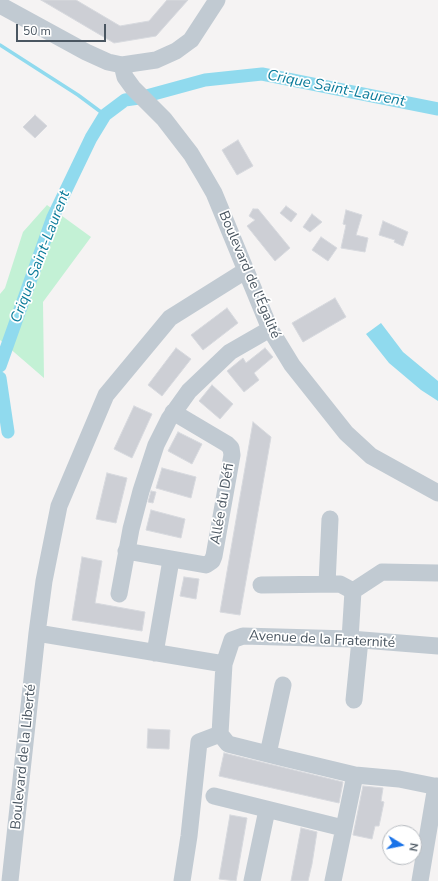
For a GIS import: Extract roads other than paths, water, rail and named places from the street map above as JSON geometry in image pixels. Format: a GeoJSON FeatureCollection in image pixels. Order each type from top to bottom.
{"type":"FeatureCollection","features":[{"type":"Feature","properties":{"kind":"street"},"geometry":{"type":"LineString","coordinates":[[0,5],[86,52],[108,62],[122,65],[156,60],[176,51],[191,40],[218,0]]}},
{"type":"Feature","properties":{"kind":"street","name":"Boulevard de l'Égalité"},"geometry":{"type":"LineString","coordinates":[[122,65],[125,77],[133,88],[164,119],[191,154],[214,193],[270,330],[292,365],[346,433],[371,456],[430,490],[438,493]]}},
{"type":"Feature","properties":{"kind":"street","name":"Boulevard de la Liberté"},"geometry":{"type":"LineString","coordinates":[[10,881],[37,633],[44,582],[59,506],[106,395],[170,318],[245,271]]}},
{"type":"Feature","properties":{"kind":"street"},"geometry":{"type":"LineString","coordinates":[[119,594],[126,551],[141,491],[156,445],[173,412],[189,391],[230,352],[270,330]]}},
{"type":"Feature","properties":{"kind":"street","name":"Allée du Défi"},"geometry":{"type":"LineString","coordinates":[[126,551],[170,560],[206,565],[212,561],[214,556],[232,455],[227,444],[173,412]]}},
{"type":"Feature","properties":{"kind":"street"},"geometry":{"type":"LineString","coordinates":[[327,584],[330,519]]}},
{"type":"Feature","properties":{"kind":"street"},"geometry":{"type":"LineString","coordinates":[[155,653],[170,560]]}},
{"type":"Feature","properties":{"kind":"street"},"geometry":{"type":"LineString","coordinates":[[353,591],[382,572],[438,573]]}},
{"type":"Feature","properties":{"kind":"street"},"geometry":{"type":"LineString","coordinates":[[261,585],[340,584],[353,591]]}},
{"type":"Feature","properties":{"kind":"street"},"geometry":{"type":"LineString","coordinates":[[353,591],[355,640],[354,700]]}},
{"type":"Feature","properties":{"kind":"street"},"geometry":{"type":"LineString","coordinates":[[37,633],[224,664],[220,734],[228,744],[355,775],[399,779],[437,787],[433,840],[420,881]]}},
{"type":"Feature","properties":{"kind":"street","name":"Avenue de la Fraternité"},"geometry":{"type":"LineString","coordinates":[[224,664],[232,640],[243,636],[355,640],[438,646]]}},
{"type":"Feature","properties":{"kind":"street"},"geometry":{"type":"LineString","coordinates":[[268,754],[283,685]]}},
{"type":"Feature","properties":{"kind":"street"},"geometry":{"type":"LineString","coordinates":[[182,881],[189,836],[199,742],[220,734]]}},
{"type":"Feature","properties":{"kind":"street"},"geometry":{"type":"LineString","coordinates":[[333,881],[355,775]]}},
{"type":"Feature","properties":{"kind":"street"},"geometry":{"type":"LineString","coordinates":[[214,796],[343,828]]}},
{"type":"Feature","properties":{"kind":"street"},"geometry":{"type":"LineString","coordinates":[[252,881],[266,810]]}},
{"type":"Feature","properties":{"kind":"water"},"geometry":{"type":"Polygon","coordinates":[[[381,323],[403,352],[438,381],[438,401],[421,390],[389,363],[366,334],[381,323]]]}},
{"type":"Feature","properties":{"kind":"waterway"},"geometry":{"type":"LineString","coordinates":[[0,45],[78,95],[105,115]]}},
{"type":"Feature","properties":{"kind":"waterway","name":"Crique Saint-Laurent"},"geometry":{"type":"LineString","coordinates":[[0,366],[53,217],[91,138],[105,115],[125,100],[139,98],[205,80],[262,74],[438,109]]}},
{"type":"Feature","properties":{"kind":"waterway","name":"Crique Saint-Laurent"},"geometry":{"type":"LineString","coordinates":[[0,378],[8,432]]}}]}
